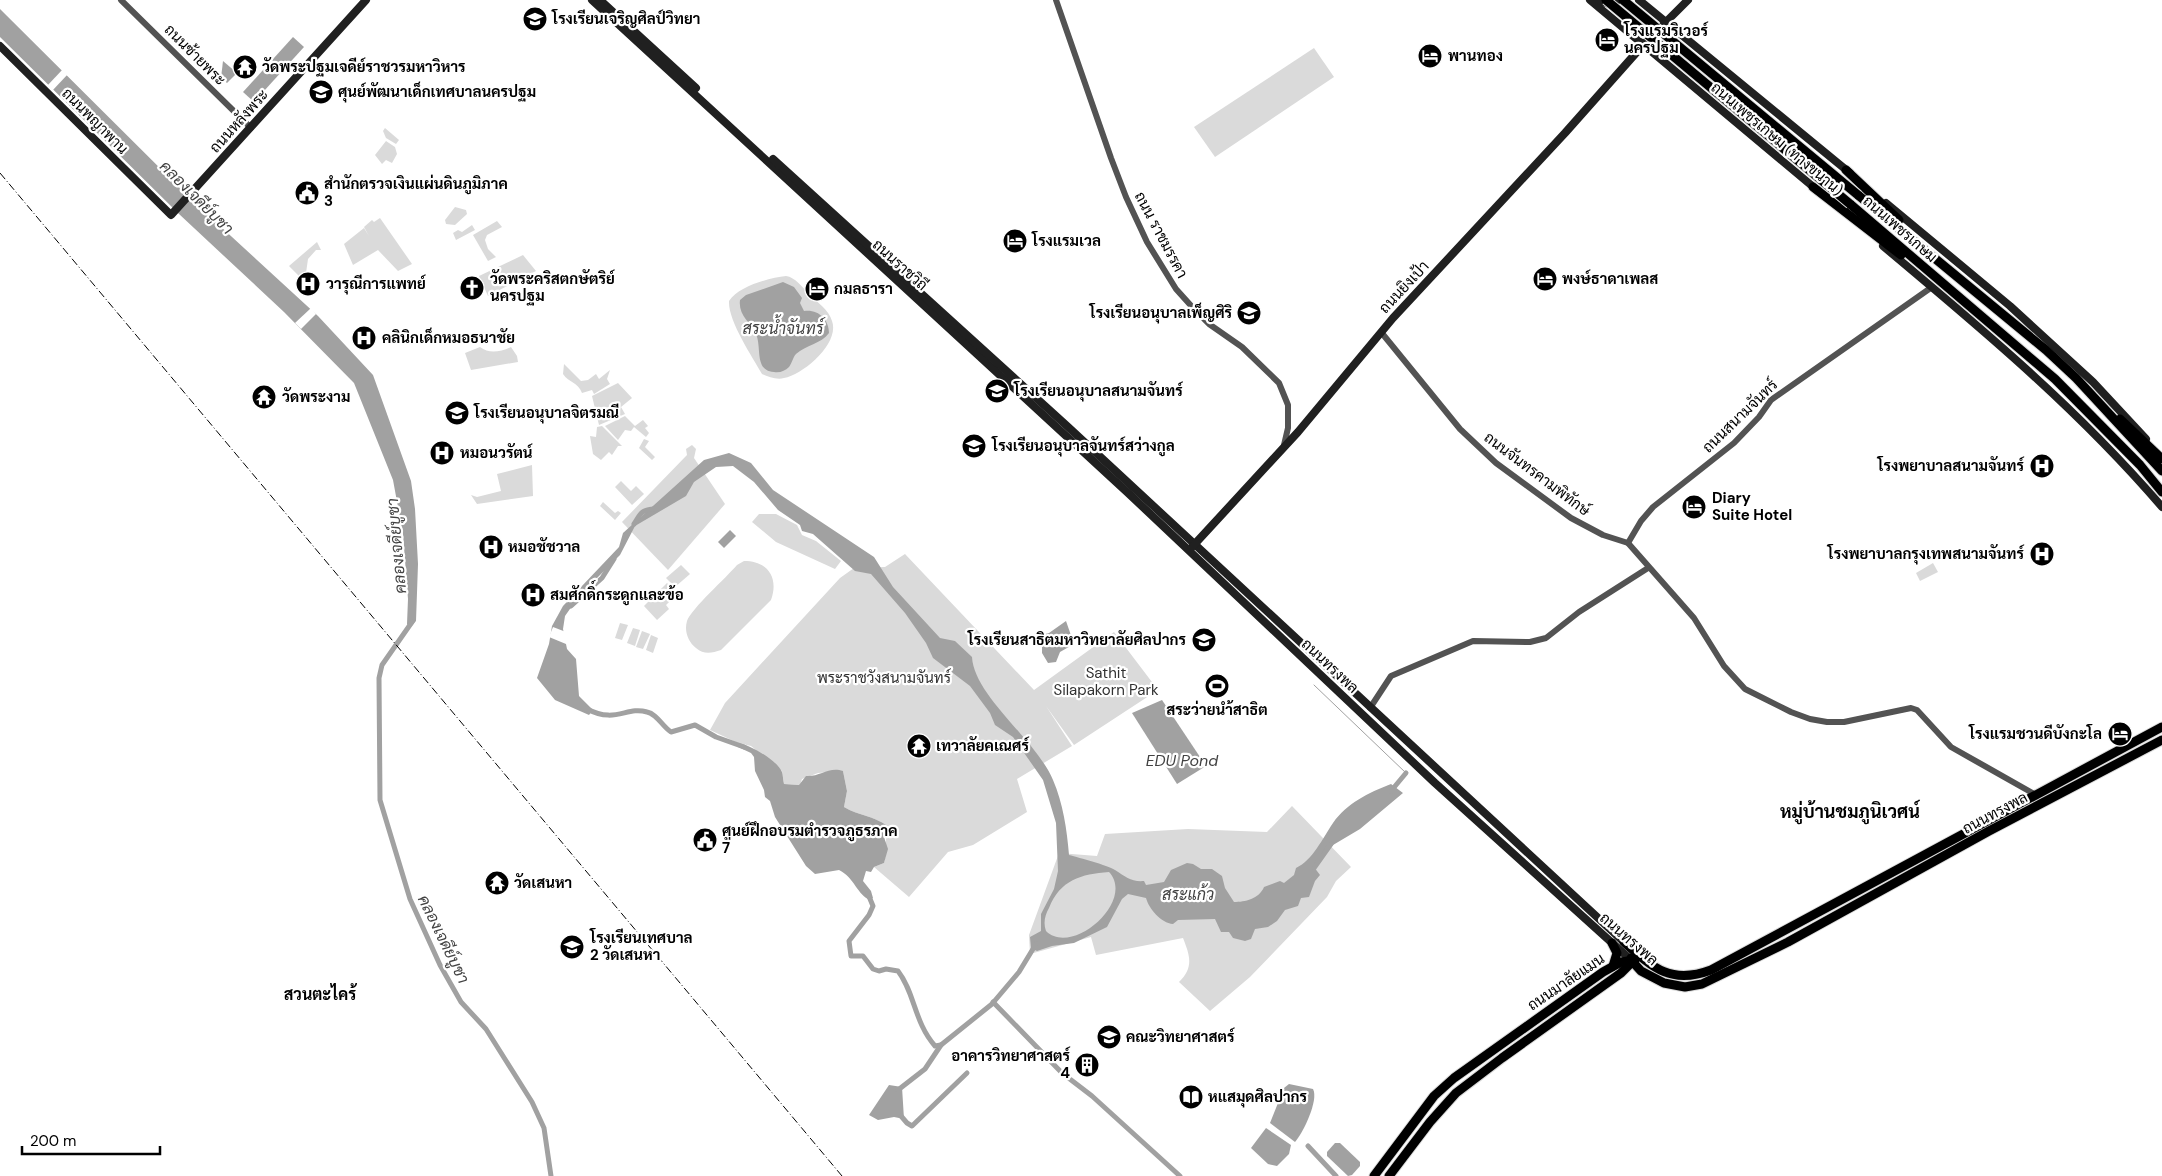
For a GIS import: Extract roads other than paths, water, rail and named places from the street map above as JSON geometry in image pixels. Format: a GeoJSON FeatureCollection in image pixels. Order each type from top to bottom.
{"type":"FeatureCollection","features":[{"type":"Feature","properties":{"kind":"highway","name":"ถนนเพชรเกษม"},"geometry":{"type":"LineString","coordinates":[[1606,0],[2055,378],[2140,465],[2162,492]]}},
{"type":"Feature","properties":{"kind":"highway","name":"ถนนเพชรเกษม"},"geometry":{"type":"LineString","coordinates":[[1623,0],[1946,266],[2076,378],[2162,471]]}},
{"type":"Feature","properties":{"kind":"highway"},"geometry":{"type":"LineString","coordinates":[[1846,170],[1946,266]]}},
{"type":"Feature","properties":{"kind":"highway"},"geometry":{"type":"LineString","coordinates":[[1813,186],[1946,287]]}},
{"type":"Feature","properties":{"kind":"highway"},"geometry":{"type":"LineString","coordinates":[[2076,378],[2162,459]]}},
{"type":"Feature","properties":{"kind":"highway","name":"ถนนทรงพล"},"geometry":{"type":"LineString","coordinates":[[1624,942],[1644,967],[1684,977],[1711,970],[2162,727]]}},
{"type":"Feature","properties":{"kind":"highway","name":"ถนนทรงพล"},"geometry":{"type":"LineString","coordinates":[[1631,960],[1670,985],[1685,987],[1702,984],[1788,942],[2162,740]]}},
{"type":"Feature","properties":{"kind":"highway"},"geometry":{"type":"LineString","coordinates":[[2126,746],[2131,756]]}},
{"type":"Feature","properties":{"kind":"highway"},"geometry":{"type":"LineString","coordinates":[[1624,942],[1631,954],[1631,960]]}},
{"type":"Feature","properties":{"kind":"highway"},"geometry":{"type":"LineString","coordinates":[[1612,943],[1617,953],[1613,966]]}},
{"type":"Feature","properties":{"kind":"highway","name":"ถนนมาลัยแมน"},"geometry":{"type":"LineString","coordinates":[[1374,1176],[1434,1096],[1454,1078],[1613,966],[1631,960]]}},
{"type":"Feature","properties":{"kind":"highway","name":"ถนนมาลัยแมน"},"geometry":{"type":"LineString","coordinates":[[1389,1176],[1430,1122],[1456,1093],[1621,973],[1631,960]]}},
{"type":"Feature","properties":{"kind":"highway"},"geometry":{"type":"LineString","coordinates":[[1621,973],[1644,967]]}},
{"type":"Feature","properties":{"kind":"main road","name":"ถนนหลังพระ"},"geometry":{"type":"LineString","coordinates":[[172,214],[366,0]]}},
{"type":"Feature","properties":{"kind":"main road","name":"ถนนราชวิถี"},"geometry":{"type":"LineString","coordinates":[[592,0],[1194,544]]}},
{"type":"Feature","properties":{"kind":"main road","name":"ถนนราชวิถี"},"geometry":{"type":"LineString","coordinates":[[600,0],[962,335],[1189,551]]}},
{"type":"Feature","properties":{"kind":"main road","name":"ถนนเพชรเกษม (ทางขนาน)"},"geometry":{"type":"LineString","coordinates":[[1590,0],[1696,87],[2022,364],[2083,420],[2123,461],[2162,507]]}},
{"type":"Feature","properties":{"kind":"main road"},"geometry":{"type":"LineString","coordinates":[[1598,0],[1609,4],[1618,0]]}},
{"type":"Feature","properties":{"kind":"main road","name":"ถนนเพชรเกษม (ทางขนาน)"},"geometry":{"type":"LineString","coordinates":[[1639,0],[2004,301],[2093,382],[2162,459]]}},
{"type":"Feature","properties":{"kind":"main road","name":"ถนนยิงเป้า"},"geometry":{"type":"LineString","coordinates":[[1189,551],[1284,445],[1381,332],[1587,110],[1644,44],[1688,0]]}},
{"type":"Feature","properties":{"kind":"main road","name":"ถนนพญาพาน"},"geometry":{"type":"LineString","coordinates":[[0,46],[172,214]]}},
{"type":"Feature","properties":{"kind":"main road"},"geometry":{"type":"LineString","coordinates":[[1696,87],[1683,73],[1683,62],[1693,56],[1711,58]]}},
{"type":"Feature","properties":{"kind":"main road","name":"ถนนทรงพล"},"geometry":{"type":"LineString","coordinates":[[1194,544],[1624,942]]}},
{"type":"Feature","properties":{"kind":"main road","name":"ถนนทรงพล"},"geometry":{"type":"LineString","coordinates":[[1189,551],[1360,712],[1631,960]]}},
{"type":"Feature","properties":{"kind":"main road"},"geometry":{"type":"LineString","coordinates":[[1360,712],[1369,706]]}},
{"type":"Feature","properties":{"kind":"street","name":"ถนนซ้ายพระ"},"geometry":{"type":"LineString","coordinates":[[121,0],[251,128]]}},
{"type":"Feature","properties":{"kind":"street","name":"ถนน ราชมรรคา"},"geometry":{"type":"LineString","coordinates":[[1056,0],[1126,197],[1147,242],[1176,289],[1194,309],[1210,324],[1242,347],[1279,383],[1288,405],[1289,423],[1284,445]]}},
{"type":"Feature","properties":{"kind":"street","name":"ถนนสนามจันทร์"},"geometry":{"type":"LineString","coordinates":[[1628,543],[1641,521],[1653,507],[1734,443],[1759,417],[1771,400],[1932,287]]}},
{"type":"Feature","properties":{"kind":"street","name":"ถนนจันทรคามพิทักษ์"},"geometry":{"type":"LineString","coordinates":[[1381,332],[1460,429],[1496,463],[1571,518],[1604,535],[1628,543]]}},
{"type":"Feature","properties":{"kind":"street"},"geometry":{"type":"LineString","coordinates":[[1628,543],[1648,568],[1694,618],[1724,666],[1745,689],[1791,712],[1819,721],[1844,722],[1911,708],[1917,710],[1951,747],[2036,795]]}},
{"type":"Feature","properties":{"kind":"street"},"geometry":{"type":"LineString","coordinates":[[1369,706],[1391,676],[1473,641],[1530,642],[1546,638],[1583,609],[1648,568]]}},
{"type":"Feature","properties":{"kind":"water"},"geometry":{"type":"Polygon","coordinates":[[[0,9],[195,203],[318,316],[373,375],[411,481],[415,509],[418,564],[416,621],[410,628],[407,624],[408,599],[403,534],[393,480],[354,383],[284,312],[179,214],[0,37],[0,9]]]}},
{"type":"Feature","properties":{"kind":"water"},"geometry":{"type":"Polygon","coordinates":[[[293,37],[304,47],[254,102],[243,92],[293,37]]]}},
{"type":"Feature","properties":{"kind":"water"},"geometry":{"type":"Polygon","coordinates":[[[223,61],[237,73],[227,83],[221,78],[223,61]]]}},
{"type":"Feature","properties":{"kind":"water","name":"สระน้ำจันทร์"},"geometry":{"type":"Polygon","coordinates":[[[783,282],[794,287],[802,298],[800,303],[804,311],[818,313],[825,319],[829,333],[822,340],[796,354],[787,368],[776,372],[768,371],[761,363],[758,339],[741,310],[740,300],[746,295],[783,282]]]}},
{"type":"Feature","properties":{"kind":"water","name":"สระแก้ว"},"geometry":{"type":"Polygon","coordinates":[[[729,453],[751,463],[773,490],[874,557],[893,587],[940,638],[955,641],[972,657],[975,672],[983,687],[994,703],[1034,750],[1053,780],[1064,817],[1069,855],[1106,866],[1132,880],[1144,881],[1146,885],[1164,882],[1171,870],[1187,863],[1201,869],[1212,869],[1222,876],[1225,888],[1234,902],[1243,901],[1255,897],[1264,887],[1280,881],[1284,883],[1294,875],[1296,868],[1307,860],[1333,823],[1351,804],[1391,784],[1403,793],[1360,829],[1328,848],[1314,867],[1320,875],[1315,881],[1309,897],[1301,898],[1298,906],[1285,910],[1277,921],[1268,927],[1255,929],[1251,939],[1245,941],[1233,938],[1229,932],[1221,932],[1215,919],[1178,920],[1173,924],[1169,923],[1156,915],[1146,898],[1128,894],[1122,899],[1107,927],[1074,943],[1052,946],[1037,951],[1031,948],[1030,937],[1041,931],[1041,914],[1054,889],[1058,871],[1056,823],[1043,780],[1013,737],[995,725],[990,713],[970,686],[933,658],[926,643],[905,613],[871,574],[855,571],[813,534],[802,531],[800,525],[778,510],[754,482],[733,466],[716,467],[694,482],[686,496],[635,526],[620,555],[579,596],[565,616],[563,629],[567,649],[576,659],[579,696],[593,710],[589,715],[555,700],[537,678],[549,644],[552,626],[563,606],[619,547],[623,533],[704,460],[729,453]],[[1109,872],[1081,877],[1065,885],[1054,898],[1046,913],[1046,931],[1057,937],[1071,937],[1084,931],[1097,922],[1108,910],[1114,897],[1115,884],[1109,872]]]}},
{"type":"Feature","properties":{"kind":"water"},"geometry":{"type":"Polygon","coordinates":[[[730,530],[736,536],[724,548],[718,542],[730,530]]]}},
{"type":"Feature","properties":{"kind":"water"},"geometry":{"type":"Polygon","coordinates":[[[1066,621],[1074,644],[1060,652],[1056,662],[1048,663],[1042,653],[1042,646],[1034,637],[1049,633],[1066,621]]]}},
{"type":"Feature","properties":{"kind":"water","name":"สระว่ายนำ้สาธิต"},"geometry":{"type":"Polygon","coordinates":[[[1220,675],[1228,682],[1214,696],[1207,689],[1220,675]]]}},
{"type":"Feature","properties":{"kind":"water","name":"EDU Pond"},"geometry":{"type":"Polygon","coordinates":[[[1162,700],[1206,766],[1177,784],[1132,713],[1162,700]]]}},
{"type":"Feature","properties":{"kind":"water"},"geometry":{"type":"Polygon","coordinates":[[[738,743],[756,750],[775,763],[782,772],[784,784],[799,785],[806,776],[833,770],[843,771],[847,791],[844,807],[888,826],[889,833],[884,837],[888,849],[884,863],[874,867],[871,872],[866,871],[863,881],[871,891],[873,898],[870,900],[862,895],[848,877],[839,870],[815,874],[806,866],[775,817],[770,801],[765,797],[764,790],[755,771],[754,757],[751,753],[738,747],[738,743]]]}},
{"type":"Feature","properties":{"kind":"water"},"geometry":{"type":"Polygon","coordinates":[[[1289,1084],[1313,1089],[1314,1094],[1314,1101],[1309,1116],[1295,1142],[1270,1123],[1284,1088],[1289,1084]]]}},
{"type":"Feature","properties":{"kind":"water"},"geometry":{"type":"Polygon","coordinates":[[[889,1085],[902,1087],[904,1119],[894,1117],[878,1120],[869,1115],[889,1085]]]}},
{"type":"Feature","properties":{"kind":"water"},"geometry":{"type":"Polygon","coordinates":[[[1266,1128],[1291,1145],[1289,1154],[1277,1166],[1268,1164],[1251,1148],[1266,1128]]]}},
{"type":"Feature","properties":{"kind":"water"},"geometry":{"type":"Polygon","coordinates":[[[1335,1143],[1340,1143],[1360,1162],[1360,1166],[1352,1175],[1348,1176],[1327,1156],[1327,1152],[1335,1143]]]}},
{"type":"Feature","properties":{"kind":"waterway"},"geometry":{"type":"LineString","coordinates":[[634,524],[643,512],[653,509]]}},
{"type":"Feature","properties":{"kind":"waterway"},"geometry":{"type":"LineString","coordinates":[[571,606],[602,578],[614,559]]}},
{"type":"Feature","properties":{"kind":"waterway","name":"คลองเจดีย์บูชา"},"geometry":{"type":"LineString","coordinates":[[412,622],[382,665],[379,678],[380,800],[410,899],[440,965],[461,1002],[486,1029],[532,1102],[544,1128],[551,1176]]}},
{"type":"Feature","properties":{"kind":"waterway"},"geometry":{"type":"LineString","coordinates":[[1314,685],[1406,773]]}},
{"type":"Feature","properties":{"kind":"waterway"},"geometry":{"type":"LineString","coordinates":[[587,709],[606,715],[633,711],[647,712],[654,715],[671,732],[695,725],[716,737],[744,747]]}},
{"type":"Feature","properties":{"kind":"waterway"},"geometry":{"type":"LineString","coordinates":[[1391,791],[1406,773]]}},
{"type":"Feature","properties":{"kind":"waterway"},"geometry":{"type":"LineString","coordinates":[[1314,868],[1331,844]]}},
{"type":"Feature","properties":{"kind":"waterway"},"geometry":{"type":"LineString","coordinates":[[868,894],[873,906],[869,915],[849,941],[851,956],[863,956],[873,969],[879,971],[886,969],[898,971],[904,980],[923,1027],[935,1046],[941,1045],[992,1004],[1019,972],[1036,944]]}},
{"type":"Feature","properties":{"kind":"waterway"},"geometry":{"type":"LineString","coordinates":[[993,1002],[1062,1073],[1092,1096],[1180,1176]]}},
{"type":"Feature","properties":{"kind":"waterway"},"geometry":{"type":"LineString","coordinates":[[898,1090],[925,1069],[941,1045]]}},
{"type":"Feature","properties":{"kind":"waterway"},"geometry":{"type":"LineString","coordinates":[[901,1116],[912,1126],[967,1073]]}},
{"type":"Feature","properties":{"kind":"waterway"},"geometry":{"type":"LineString","coordinates":[[1308,1146],[1336,1176]]}},
{"type":"Feature","properties":{"kind":"railway"},"geometry":{"type":"LineString","coordinates":[[0,173],[842,1176]]}},
{"type":"Feature","properties":{"kind":"place","name":"โรงเรียนเจริญศิลป์วิทยา"},"geometry":{"type":"Point","coordinates":[535,19]}},
{"type":"Feature","properties":{"kind":"place","name":"โรงแรมริเวอร์ นครปฐม"},"geometry":{"type":"Point","coordinates":[1607,40]}},
{"type":"Feature","properties":{"kind":"place","name":"พานทอง"},"geometry":{"type":"Point","coordinates":[1430,56]}},
{"type":"Feature","properties":{"kind":"place","name":"วัดพระปฐมเจดีย์ราชวรมหาวิหาร"},"geometry":{"type":"Point","coordinates":[245,67]}},
{"type":"Feature","properties":{"kind":"place","name":"ศุนย์พัฒนาเด็กเทศบาลนครปฐม"},"geometry":{"type":"Point","coordinates":[321,92]}},
{"type":"Feature","properties":{"kind":"place","name":"สำนักตรวจเงินแผ่นดินภูมิภาค 3"},"geometry":{"type":"Point","coordinates":[307,193]}},
{"type":"Feature","properties":{"kind":"place","name":"โรงแรมเวล"},"geometry":{"type":"Point","coordinates":[1015,241]}},
{"type":"Feature","properties":{"kind":"place","name":"พงษ์ธาดาเพลส"},"geometry":{"type":"Point","coordinates":[1545,279]}},
{"type":"Feature","properties":{"kind":"place","name":"วารุณีการแพทย์"},"geometry":{"type":"Point","coordinates":[308,284]}},
{"type":"Feature","properties":{"kind":"place","name":"วัดพระคริสตกษัตริย์ นครปฐม"},"geometry":{"type":"Point","coordinates":[472,288]}},
{"type":"Feature","properties":{"kind":"place","name":"กมลธารา"},"geometry":{"type":"Point","coordinates":[817,289]}},
{"type":"Feature","properties":{"kind":"place","name":"โรงเรียนอนุบาลเพ็ญศิริ"},"geometry":{"type":"Point","coordinates":[1249,313]}},
{"type":"Feature","properties":{"kind":"place","name":"คลินิกเด็กหมอธนาชัย"},"geometry":{"type":"Point","coordinates":[364,338]}},
{"type":"Feature","properties":{"kind":"place","name":"โรงเรียนอนุบาลสนามจันทร์"},"geometry":{"type":"Point","coordinates":[997,391]}},
{"type":"Feature","properties":{"kind":"place","name":"วัดพระงาม"},"geometry":{"type":"Point","coordinates":[264,397]}},
{"type":"Feature","properties":{"kind":"place","name":"โรงเรียนอนุบาลจิตรมณี"},"geometry":{"type":"Point","coordinates":[457,413]}},
{"type":"Feature","properties":{"kind":"place","name":"โรงเรียนอนุบาลจันทร์สว่างกูล"},"geometry":{"type":"Point","coordinates":[974,446]}},
{"type":"Feature","properties":{"kind":"place","name":"หมอนวรัตน์"},"geometry":{"type":"Point","coordinates":[442,453]}},
{"type":"Feature","properties":{"kind":"place","name":"โรงพยาบาลสนามจันทร์"},"geometry":{"type":"Point","coordinates":[2042,466]}},
{"type":"Feature","properties":{"kind":"place","name":"Diary Suite Hotel"},"geometry":{"type":"Point","coordinates":[1694,507]}},
{"type":"Feature","properties":{"kind":"place","name":"หมอชัชวาล"},"geometry":{"type":"Point","coordinates":[491,547]}},
{"type":"Feature","properties":{"kind":"place","name":"โรงพยาบาลกรุงเทพสนามจันทร์"},"geometry":{"type":"Point","coordinates":[2042,554]}},
{"type":"Feature","properties":{"kind":"place","name":"สมศักดิ์กระดูกและข้อ"},"geometry":{"type":"Point","coordinates":[533,595]}},
{"type":"Feature","properties":{"kind":"place","name":"โรงเรียนสาธิตมหาวิทยาลัยศิลปากร"},"geometry":{"type":"Point","coordinates":[1204,640]}},
{"type":"Feature","properties":{"kind":"place","name":"สระว่ายนำ้สาธิต"},"geometry":{"type":"Point","coordinates":[1217,686]}},
{"type":"Feature","properties":{"kind":"place","name":"โรงแรมชวนดีบังกะโล"},"geometry":{"type":"Point","coordinates":[2120,734]}},
{"type":"Feature","properties":{"kind":"place","name":"เทวาลัยคเณศร์"},"geometry":{"type":"Point","coordinates":[919,746]}},
{"type":"Feature","properties":{"kind":"place","name":"ศูนย์ฝึกอบรมตำรวจภูธรภาค 7"},"geometry":{"type":"Point","coordinates":[705,840]}},
{"type":"Feature","properties":{"kind":"place","name":"วัดเสนหา"},"geometry":{"type":"Point","coordinates":[497,883]}},
{"type":"Feature","properties":{"kind":"place","name":"โรงเรียนเทศบาล 2 วัดเสนหา"},"geometry":{"type":"Point","coordinates":[572,947]}},
{"type":"Feature","properties":{"kind":"place","name":"คณะวิทยาศาสตร์"},"geometry":{"type":"Point","coordinates":[1109,1037]}},
{"type":"Feature","properties":{"kind":"place","name":"อาคารวิทยาศาสตร์ 4"},"geometry":{"type":"Point","coordinates":[1087,1065]}},
{"type":"Feature","properties":{"kind":"place","name":"หแสมุดศิลปากร"},"geometry":{"type":"Point","coordinates":[1191,1097]}},
{"type":"Feature","properties":{"kind":"district","name":"หมู่บ้านชมภูนิเวศน์"},"geometry":{"type":"Point","coordinates":[1850,812]}},
{"type":"Feature","properties":{"kind":"district","name":"สวนตะไคร้"},"geometry":{"type":"Point","coordinates":[320,994]}},
{"type":"Feature","properties":{"kind":"park label","name":"พระราชวังสนามจันทร์"},"geometry":{"type":"Point","coordinates":[884,678]}},
{"type":"Feature","properties":{"kind":"park label","name":"Sathit Silapakorn Park"},"geometry":{"type":"Point","coordinates":[1106,682]}}]}
